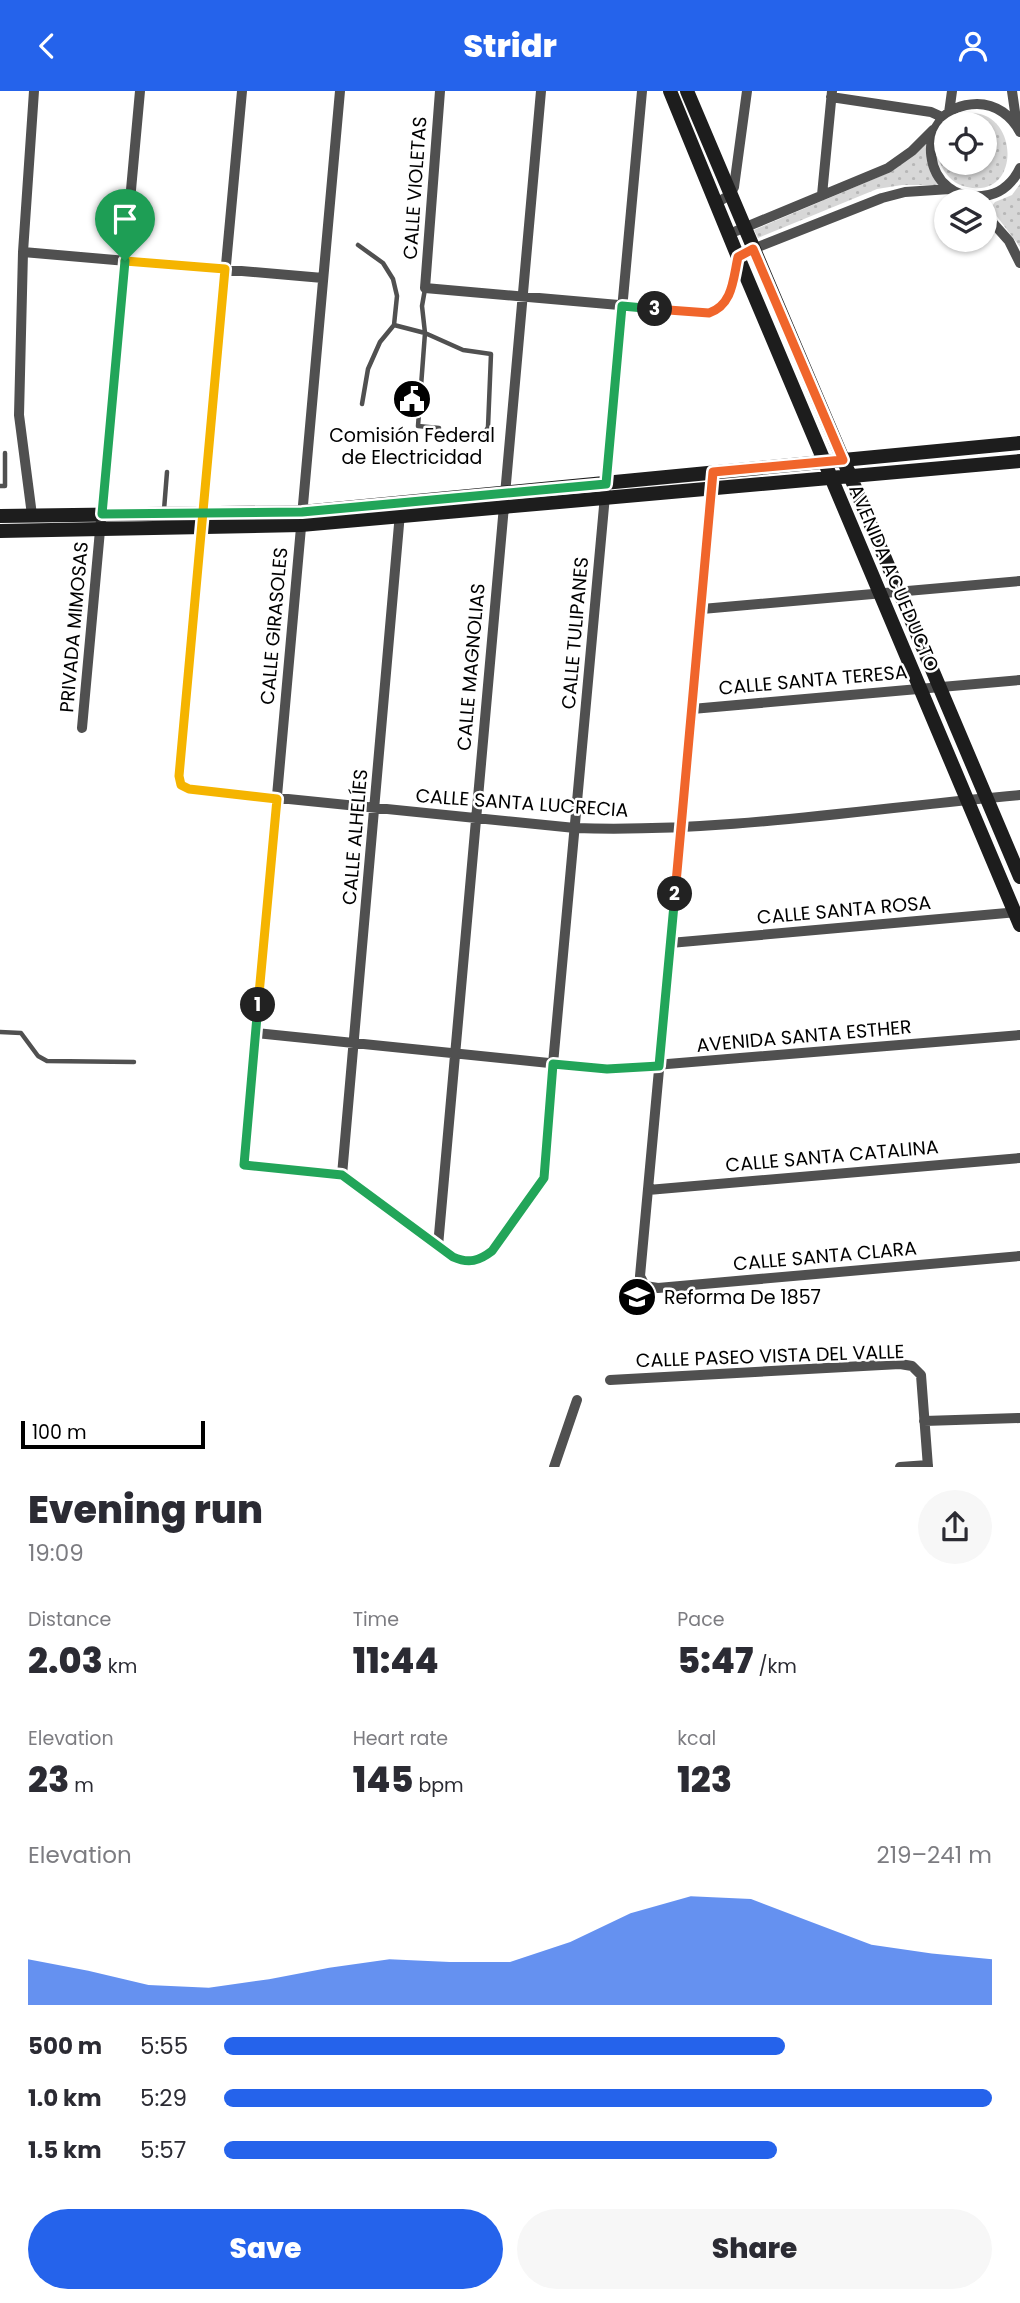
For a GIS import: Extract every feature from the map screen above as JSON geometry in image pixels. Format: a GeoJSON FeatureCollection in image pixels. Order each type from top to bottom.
{"type":"FeatureCollection","features":[{"type":"Feature","properties":{"kind":"main road","name":"AVENIDA ACUEDUCTO"},"geometry":{"type":"LineString","coordinates":[[670,91],[831,479],[1018,916]]}},
{"type":"Feature","properties":{"kind":"main road","name":"AVENIDA ACUEDUCTO"},"geometry":{"type":"LineString","coordinates":[[687,91],[1020,877]]}},
{"type":"Feature","properties":{"kind":"main road"},"geometry":{"type":"LineString","coordinates":[[0,516],[32,515],[102,522],[301,518],[503,500],[606,484],[713,472],[1020,443]]}},
{"type":"Feature","properties":{"kind":"main road"},"geometry":{"type":"LineString","coordinates":[[503,500],[605,499],[1020,461]]}},
{"type":"Feature","properties":{"kind":"main road"},"geometry":{"type":"LineString","coordinates":[[0,531],[164,514],[201,520]]}},
{"type":"Feature","properties":{"kind":"street"},"geometry":{"type":"LineString","coordinates":[[32,515],[19,415],[23,252],[34,91]]}},
{"type":"Feature","properties":{"kind":"street","name":"PRIVADA MIMOSAS"},"geometry":{"type":"LineString","coordinates":[[82,728],[140,91]]}},
{"type":"Feature","properties":{"kind":"street"},"geometry":{"type":"LineString","coordinates":[[201,520],[242,91]]}},
{"type":"Feature","properties":{"kind":"street","name":"CALLE GIRASOLES"},"geometry":{"type":"LineString","coordinates":[[340,91],[244,1165],[342,1175]]}},
{"type":"Feature","properties":{"kind":"street","name":"CALLE VIOLETAS"},"geometry":{"type":"LineString","coordinates":[[425,288],[440,91]]}},
{"type":"Feature","properties":{"kind":"street","name":"CALLE MAGNOLIAS"},"geometry":{"type":"LineString","coordinates":[[438,1246],[541,91]]}},
{"type":"Feature","properties":{"kind":"street","name":"CALLE TULIPANES"},"geometry":{"type":"LineString","coordinates":[[438,1246],[459,1260],[472,1262],[483,1258],[492,1251],[544,1178],[642,91]]}},
{"type":"Feature","properties":{"kind":"street"},"geometry":{"type":"LineString","coordinates":[[716,203],[730,195],[737,177],[747,91]]}},
{"type":"Feature","properties":{"kind":"street"},"geometry":{"type":"LineString","coordinates":[[946,112],[952,91]]}},
{"type":"Feature","properties":{"kind":"street"},"geometry":{"type":"LineString","coordinates":[[1012,91],[1019,130]]}},
{"type":"Feature","properties":{"kind":"street"},"geometry":{"type":"LineString","coordinates":[[822,195],[832,94],[934,112]]}},
{"type":"Feature","properties":{"kind":"street"},"geometry":{"type":"LineString","coordinates":[[954,112],[963,106],[986,105],[1007,115],[1019,130]]}},
{"type":"Feature","properties":{"kind":"street"},"geometry":{"type":"LineString","coordinates":[[729,234],[888,168],[912,151],[934,128]]}},
{"type":"Feature","properties":{"kind":"street"},"geometry":{"type":"LineString","coordinates":[[934,139],[931,145],[934,168]]}},
{"type":"Feature","properties":{"kind":"street"},"geometry":{"type":"LineString","coordinates":[[997,193],[1009,184],[1020,167]]}},
{"type":"Feature","properties":{"kind":"street"},"geometry":{"type":"LineString","coordinates":[[938,175],[950,189]]}},
{"type":"Feature","properties":{"kind":"street"},"geometry":{"type":"LineString","coordinates":[[425,288],[709,313],[725,304],[738,257],[882,198],[905,192],[934,190]]}},
{"type":"Feature","properties":{"kind":"street"},"geometry":{"type":"LineString","coordinates":[[997,228],[1009,241],[1020,263]]}},
{"type":"Feature","properties":{"kind":"street"},"geometry":{"type":"LineString","coordinates":[[23,252],[323,278]]}},
{"type":"Feature","properties":{"kind":"street"},"geometry":{"type":"LineString","coordinates":[[648,1190],[713,472]]}},
{"type":"Feature","properties":{"kind":"street","name":"CALLE ALHELÍES"},"geometry":{"type":"LineString","coordinates":[[342,1175],[400,510]]}},
{"type":"Feature","properties":{"kind":"street","name":"CALLE SANTA LUCRECIA"},"geometry":{"type":"LineString","coordinates":[[201,520],[179,776],[181,785],[189,789],[575,828],[681,829],[1020,795]]}},
{"type":"Feature","properties":{"kind":"street"},"geometry":{"type":"LineString","coordinates":[[702,609],[1020,581]]}},
{"type":"Feature","properties":{"kind":"street","name":"CALLE SANTA TERESA"},"geometry":{"type":"LineString","coordinates":[[692,709],[1020,680]]}},
{"type":"Feature","properties":{"kind":"street","name":"CALLE SANTA ROSA"},"geometry":{"type":"LineString","coordinates":[[670,943],[1018,916]]}},
{"type":"Feature","properties":{"kind":"street","name":"AVENIDA SANTA ESTHER"},"geometry":{"type":"LineString","coordinates":[[256,1034],[607,1069],[1020,1035]]}},
{"type":"Feature","properties":{"kind":"street","name":"CALLE SANTA CATALINA"},"geometry":{"type":"LineString","coordinates":[[648,1190],[1020,1158]]}},
{"type":"Feature","properties":{"kind":"street"},"geometry":{"type":"LineString","coordinates":[[342,1175],[438,1246]]}},
{"type":"Feature","properties":{"kind":"street","name":"CALLE SANTA CLARA"},"geometry":{"type":"LineString","coordinates":[[648,1190],[640,1276],[645,1286],[658,1289],[1020,1256]]}},
{"type":"Feature","properties":{"kind":"street","name":"CALLE PASEO VISTA DEL VALLE"},"geometry":{"type":"LineString","coordinates":[[610,1380],[900,1364],[912,1366],[920,1375],[928,1466]]}},
{"type":"Feature","properties":{"kind":"street"},"geometry":{"type":"LineString","coordinates":[[554,1467],[578,1400]]}},
{"type":"Feature","properties":{"kind":"street"},"geometry":{"type":"LineString","coordinates":[[924,1421],[1020,1417]]}},
{"type":"Feature","properties":{"kind":"street"},"geometry":{"type":"LineString","coordinates":[[900,1467],[928,1466]]}},
{"type":"Feature","properties":{"kind":"lane"},"geometry":{"type":"LineString","coordinates":[[358,245],[383,263],[393,279],[397,296],[394,325],[380,342],[368,369],[362,404]]}},
{"type":"Feature","properties":{"kind":"lane"},"geometry":{"type":"LineString","coordinates":[[425,288],[422,306],[425,333],[418,426],[439,428]]}},
{"type":"Feature","properties":{"kind":"lane"},"geometry":{"type":"LineString","coordinates":[[394,325],[425,333],[463,350],[491,354],[488,427],[484,434]]}},
{"type":"Feature","properties":{"kind":"lane"},"geometry":{"type":"LineString","coordinates":[[0,486],[5,486],[5,453]]}},
{"type":"Feature","properties":{"kind":"lane"},"geometry":{"type":"LineString","coordinates":[[164,514],[167,472]]}},
{"type":"Feature","properties":{"kind":"lane"},"geometry":{"type":"LineString","coordinates":[[0,1032],[20,1034],[38,1056],[47,1061],[134,1062]]}},
{"type":"Feature","properties":{"kind":"shaded area"},"geometry":{"type":"Polygon","coordinates":[[[997,125],[999,127],[1006,141],[1007,156],[1005,170],[997,181],[984,188],[967,187],[947,175],[997,175],[997,125]]]}},
{"type":"Feature","properties":{"kind":"shaded area"},"geometry":{"type":"Polygon","coordinates":[[[928,140],[934,159],[934,175],[939,175],[942,185],[902,185],[877,189],[758,238],[754,230],[888,173],[928,140]]]}},
{"type":"Feature","properties":{"kind":"shaded area"},"geometry":{"type":"Polygon","coordinates":[[[1020,184],[1020,247],[997,217],[997,201],[1012,195],[1020,184]]]}},
{"type":"Feature","properties":{"kind":"place","name":"Comisión Federal de Electricidad"},"geometry":{"type":"Point","coordinates":[412,399]}},
{"type":"Feature","properties":{"kind":"place","name":"Reforma De 1857"},"geometry":{"type":"Point","coordinates":[637,1297]}},
{"type":"Feature","properties":{"kind":"route"},"geometry":{"type":"LineString","coordinates":[[125,261],[102,514],[164,514],[202,513],[302,512],[606,484],[622,306],[709,313],[718,310],[725,304],[731,290],[738,257],[753,249],[843,460],[713,472],[659,1066],[607,1069],[553,1064],[544,1178],[492,1251],[472,1262],[453,1257],[342,1175],[244,1165],[277,799],[189,789],[181,785],[179,776],[201,519],[202,513],[225,269],[125,261]]}}]}
